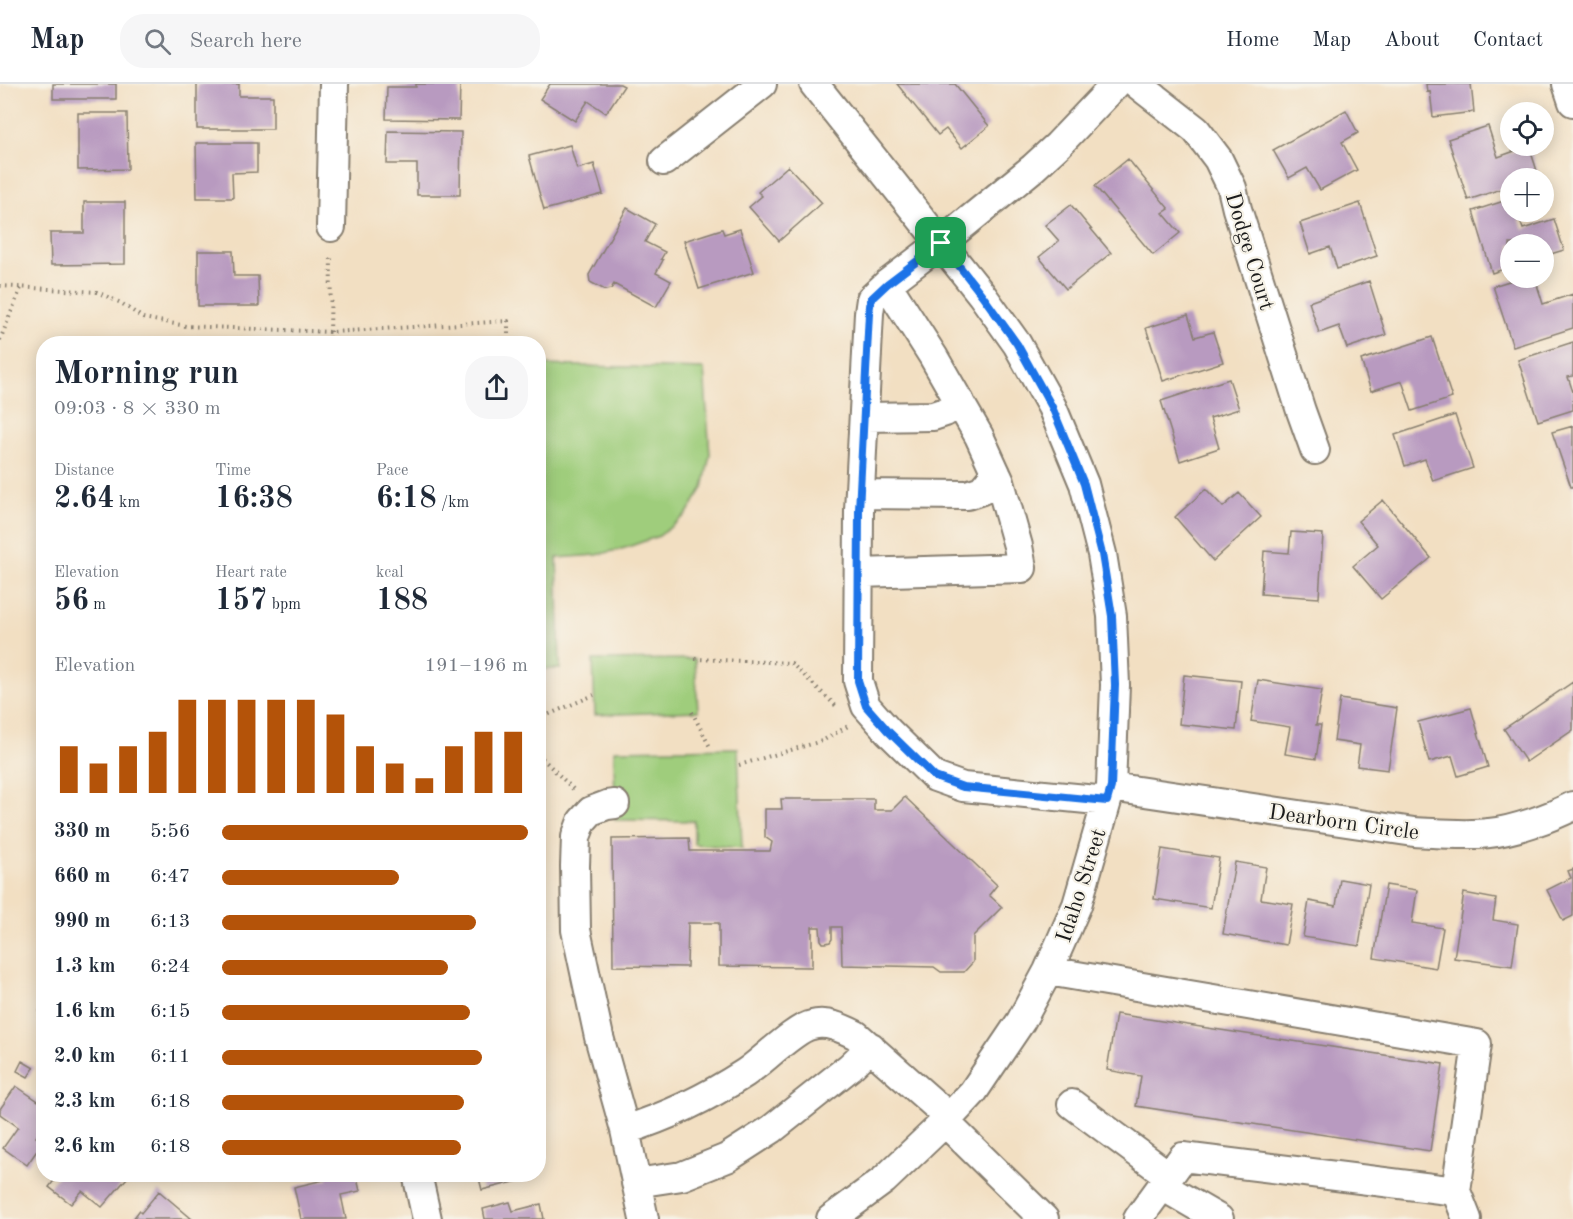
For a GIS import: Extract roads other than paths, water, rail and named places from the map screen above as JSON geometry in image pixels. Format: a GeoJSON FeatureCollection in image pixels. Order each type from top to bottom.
{"type":"FeatureCollection","features":[{"type":"Feature","properties":{"kind":"street"},"geometry":{"type":"LineString","coordinates":[[331,227],[334,84]]}},
{"type":"Feature","properties":{"kind":"street"},"geometry":{"type":"LineString","coordinates":[[664,161],[762,84]]}},
{"type":"Feature","properties":{"kind":"street","name":"Idaho Street"},"geometry":{"type":"LineString","coordinates":[[814,84],[982,295],[1017,344],[1052,407],[1084,484],[1102,554],[1112,616],[1115,685],[1109,794],[1077,905],[1048,971],[1020,1022],[973,1092],[884,1180],[831,1219]]}},
{"type":"Feature","properties":{"kind":"street"},"geometry":{"type":"LineString","coordinates":[[941,243],[1033,168],[1116,84]]}},
{"type":"Feature","properties":{"kind":"street","name":"Dodge Court"},"geometry":{"type":"LineString","coordinates":[[1137,84],[1196,130],[1218,159],[1232,188],[1315,450]]}},
{"type":"Feature","properties":{"kind":"street"},"geometry":{"type":"LineString","coordinates":[[1567,84],[1573,102]]}},
{"type":"Feature","properties":{"kind":"street","name":"Dearborn Circle"},"geometry":{"type":"LineString","coordinates":[[941,243],[871,299],[860,494],[859,573],[858,681],[866,706],[935,777],[963,787],[1109,794],[1414,832],[1457,834],[1491,833],[1524,825],[1573,806]]}},
{"type":"Feature","properties":{"kind":"street"},"geometry":{"type":"LineString","coordinates":[[859,573],[1022,568],[1000,482],[979,436],[887,284]]}},
{"type":"Feature","properties":{"kind":"street"},"geometry":{"type":"LineString","coordinates":[[864,417],[933,416],[945,412],[960,402]]}},
{"type":"Feature","properties":{"kind":"street"},"geometry":{"type":"LineString","coordinates":[[860,494],[967,495],[982,490],[996,473]]}},
{"type":"Feature","properties":{"kind":"street"},"geometry":{"type":"LineString","coordinates":[[604,807],[591,811],[582,821],[576,837],[576,930],[599,1037],[625,1130],[644,1219]]}},
{"type":"Feature","properties":{"kind":"street"},"geometry":{"type":"LineString","coordinates":[[1048,971],[1477,1044],[1456,1191],[1467,1219]]}},
{"type":"Feature","properties":{"kind":"street"},"geometry":{"type":"LineString","coordinates":[[625,1130],[651,1122],[718,1090],[746,1072],[799,1030],[812,1025],[828,1024],[856,1035],[871,1047],[947,1120],[1044,1219]]}},
{"type":"Feature","properties":{"kind":"street"},"geometry":{"type":"LineString","coordinates":[[636,1183],[682,1176],[727,1158],[772,1129],[871,1047]]}},
{"type":"Feature","properties":{"kind":"street"},"geometry":{"type":"LineString","coordinates":[[1072,1104],[1166,1181],[1219,1219]]}},
{"type":"Feature","properties":{"kind":"street"},"geometry":{"type":"LineString","coordinates":[[1138,1219],[1183,1157],[1456,1191]]}},
{"type":"Feature","properties":{"kind":"street"},"geometry":{"type":"LineString","coordinates":[[419,1182],[427,1219]]}}]}
